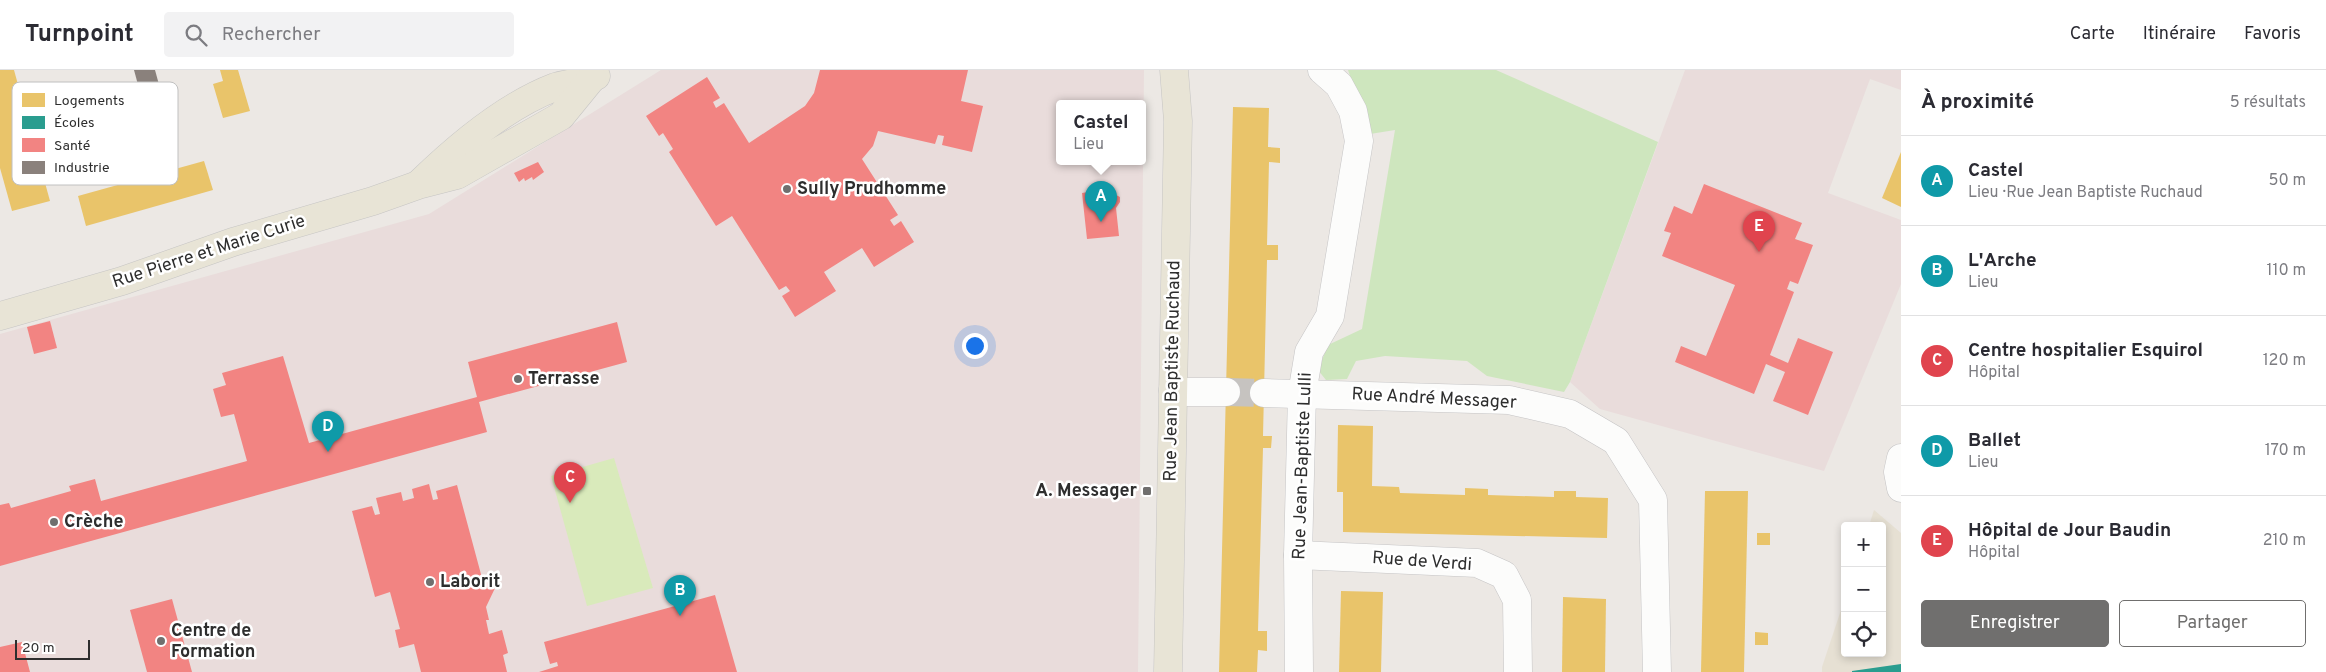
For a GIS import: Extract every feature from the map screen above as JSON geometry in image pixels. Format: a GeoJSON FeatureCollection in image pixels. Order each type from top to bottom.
{"type":"FeatureCollection","features":[{"type":"Feature","properties":{"kind":"main road","name":"Rue Jean Baptiste Ruchaud"},"geometry":{"type":"LineString","coordinates":[[1168,672],[1178,120],[1174,70]]}},
{"type":"Feature","properties":{"kind":"main road","name":"Rue Pierre et Marie Curie"},"geometry":{"type":"LineString","coordinates":[[0,316],[122,281],[233,242],[373,201],[418,185],[451,153],[498,119],[555,87],[599,74]]}},
{"type":"Feature","properties":{"kind":"street","name":"Rue Jean-Baptiste Lulli"},"geometry":{"type":"LineString","coordinates":[[1299,672],[1298,555],[1302,394],[1309,352],[1330,316],[1359,141],[1353,111],[1338,85],[1322,70]]}},
{"type":"Feature","properties":{"kind":"street"},"geometry":{"type":"LineString","coordinates":[[1173,390],[1226,392]]}},
{"type":"Feature","properties":{"kind":"street","name":"Rue André Messager"},"geometry":{"type":"LineString","coordinates":[[1264,393],[1509,400],[1570,414],[1616,441],[1653,500],[1657,672]]}},
{"type":"Feature","properties":{"kind":"street"},"geometry":{"type":"LineString","coordinates":[[1901,458],[1898,472],[1901,488]]}},
{"type":"Feature","properties":{"kind":"street","name":"Rue de Verdi"},"geometry":{"type":"LineString","coordinates":[[1298,555],[1477,563],[1504,575],[1517,600],[1518,672]]}},
{"type":"Feature","properties":{"kind":"shaded area"},"geometry":{"type":"Polygon","coordinates":[[[661,70],[1144,70],[1144,100],[1056,100],[1056,165],[1143,165],[1138,672],[0,672],[0,334],[429,214],[661,70]]]}},
{"type":"Feature","properties":{"kind":"shaded area"},"geometry":{"type":"Polygon","coordinates":[[[1685,70],[1901,70],[1901,90],[1870,79],[1828,193],[1901,220],[1901,284],[1824,471],[1600,409],[1570,382],[1685,70]]]}},
{"type":"Feature","properties":{"kind":"shaded area"},"geometry":{"type":"Polygon","coordinates":[[[1874,510],[1901,533],[1901,672],[1822,672],[1841,610],[1841,657],[1886,657],[1886,522],[1870,522],[1874,510]]]}},
{"type":"Feature","properties":{"kind":"green space"},"geometry":{"type":"Polygon","coordinates":[[[1348,70],[1496,70],[1658,142],[1570,382],[1564,392],[1487,376],[1467,361],[1385,356],[1356,361],[1347,379],[1326,380],[1318,370],[1328,345],[1362,329],[1395,130],[1370,134],[1348,70]]]}},
{"type":"Feature","properties":{"kind":"green space"},"geometry":{"type":"Polygon","coordinates":[[[614,458],[653,588],[587,606],[551,476],[614,458]]]}},
{"type":"Feature","properties":{"kind":"building: Logements"},"geometry":{"type":"Polygon","coordinates":[[[0,70],[14,70],[17,82],[12,82],[12,185],[46,185],[50,201],[12,211],[0,168],[0,70]]]}},
{"type":"Feature","properties":{"kind":"building: Logements"},"geometry":{"type":"Polygon","coordinates":[[[220,70],[238,70],[250,111],[223,118],[213,84],[223,81],[220,70]]]}},
{"type":"Feature","properties":{"kind":"building: Logements"},"geometry":{"type":"Polygon","coordinates":[[[1233,107],[1269,108],[1268,147],[1280,148],[1280,163],[1269,162],[1267,245],[1278,245],[1278,260],[1267,260],[1263,436],[1272,436],[1271,448],[1263,448],[1258,631],[1267,631],[1267,651],[1258,650],[1257,672],[1219,672],[1233,107]]]}},
{"type":"Feature","properties":{"kind":"building: Logements"},"geometry":{"type":"Polygon","coordinates":[[[1901,152],[1901,207],[1882,198],[1901,152]]]}},
{"type":"Feature","properties":{"kind":"building: Logements"},"geometry":{"type":"Polygon","coordinates":[[[204,161],[213,190],[86,226],[78,196],[118,185],[178,185],[178,168],[204,161]]]}},
{"type":"Feature","properties":{"kind":"building: Logements"},"geometry":{"type":"Polygon","coordinates":[[[1338,425],[1373,426],[1372,486],[1399,487],[1400,493],[1465,495],[1465,488],[1488,489],[1488,495],[1554,497],[1554,491],[1576,491],[1576,497],[1608,498],[1607,538],[1343,532],[1343,492],[1337,492],[1338,425]]]}},
{"type":"Feature","properties":{"kind":"building: Logements"},"geometry":{"type":"Polygon","coordinates":[[[1705,491],[1748,491],[1744,672],[1701,672],[1705,491]]]}},
{"type":"Feature","properties":{"kind":"building: Logements"},"geometry":{"type":"Polygon","coordinates":[[[1757,533],[1770,533],[1770,545],[1757,545],[1757,533]]]}},
{"type":"Feature","properties":{"kind":"building: Logements"},"geometry":{"type":"Polygon","coordinates":[[[1341,591],[1383,592],[1381,672],[1339,672],[1341,591]]]}},
{"type":"Feature","properties":{"kind":"building: Logements"},"geometry":{"type":"Polygon","coordinates":[[[1563,597],[1606,599],[1605,672],[1562,672],[1563,597]]]}},
{"type":"Feature","properties":{"kind":"building: Logements"},"geometry":{"type":"Polygon","coordinates":[[[1755,632],[1768,633],[1768,645],[1755,645],[1755,632]]]}},
{"type":"Feature","properties":{"kind":"building: Écoles"},"geometry":{"type":"Polygon","coordinates":[[[1901,664],[1901,672],[1852,672],[1852,671],[1901,664]]]}},
{"type":"Feature","properties":{"kind":"building: Santé","name":"Sully Prudhomme"},"geometry":{"type":"Polygon","coordinates":[[[820,70],[968,70],[961,101],[983,106],[972,152],[942,145],[944,136],[938,135],[935,144],[878,131],[873,146],[862,159],[898,215],[890,220],[894,226],[901,221],[914,242],[874,267],[862,248],[824,272],[836,291],[795,317],[782,296],[790,291],[786,286],[779,290],[732,216],[716,226],[669,152],[673,149],[663,133],[659,136],[646,116],[707,77],[720,98],[713,102],[716,108],[724,103],[749,143],[805,106],[814,93],[820,70]]]}},
{"type":"Feature","properties":{"kind":"building: Santé"},"geometry":{"type":"Polygon","coordinates":[[[538,162],[544,172],[533,180],[532,177],[525,181],[524,178],[519,182],[514,173],[538,162]]]}},
{"type":"Feature","properties":{"kind":"building: Santé"},"geometry":{"type":"Polygon","coordinates":[[[1704,184],[1802,223],[1795,239],[1813,245],[1798,284],[1790,281],[1787,289],[1794,292],[1770,355],[1788,363],[1798,338],[1833,352],[1808,415],[1773,401],[1785,372],[1766,364],[1754,394],[1675,362],[1681,346],[1706,356],[1735,285],[1662,256],[1671,233],[1664,231],[1674,206],[1692,214],[1704,184]]]}},
{"type":"Feature","properties":{"kind":"building: Santé"},"geometry":{"type":"Polygon","coordinates":[[[1100,190],[1101,201],[1112,193],[1120,197],[1120,202],[1116,208],[1119,236],[1087,239],[1082,193],[1100,190]]]}},
{"type":"Feature","properties":{"kind":"building: Santé"},"geometry":{"type":"Polygon","coordinates":[[[50,321],[57,348],[34,354],[27,327],[50,321]]]}},
{"type":"Feature","properties":{"kind":"building: Santé"},"geometry":{"type":"Polygon","coordinates":[[[617,322],[627,362],[479,402],[487,432],[0,566],[0,505],[9,503],[11,508],[71,491],[69,486],[95,479],[101,501],[247,461],[234,414],[221,417],[213,389],[226,385],[222,373],[283,356],[309,443],[477,397],[468,362],[617,322]]]}},
{"type":"Feature","properties":{"kind":"building: Santé","name":"Laborit"},"geometry":{"type":"Polygon","coordinates":[[[429,484],[433,500],[438,499],[436,491],[457,485],[482,578],[496,586],[486,607],[489,620],[486,620],[489,634],[502,630],[508,653],[503,655],[507,672],[421,672],[414,644],[399,648],[395,630],[400,629],[390,592],[375,597],[352,511],[372,506],[375,515],[380,514],[376,498],[401,492],[403,501],[414,498],[412,489],[429,484]]]}},
{"type":"Feature","properties":{"kind":"building: Santé"},"geometry":{"type":"Polygon","coordinates":[[[715,595],[737,672],[539,672],[558,666],[557,662],[550,664],[544,642],[715,595]]]}},
{"type":"Feature","properties":{"kind":"building: Santé","name":"Centre de Formation"},"geometry":{"type":"Polygon","coordinates":[[[172,599],[192,672],[147,672],[130,610],[172,599]]]}},
{"type":"Feature","properties":{"kind":"building: Santé"},"geometry":{"type":"Polygon","coordinates":[[[22,642],[30,672],[0,672],[0,647],[22,642]]]}},
{"type":"Feature","properties":{"kind":"building: Industrie"},"geometry":{"type":"Polygon","coordinates":[[[134,70],[155,70],[158,82],[137,82],[134,70]]]}},
{"type":"Feature","properties":{"kind":"tunnel"},"geometry":{"type":"LineString","coordinates":[[1226,392],[1264,393]]}},
{"type":"Feature","properties":{"kind":"place","name":"Sully Prudhomme"},"geometry":{"type":"Point","coordinates":[787,189]}},
{"type":"Feature","properties":{"kind":"place","name":"Castel"},"geometry":{"type":"Point","coordinates":[1101,222]}},
{"type":"Feature","properties":{"kind":"place","name":"Hôpital de Jour Baudin"},"geometry":{"type":"Point","coordinates":[1759,252]}},
{"type":"Feature","properties":{"kind":"place","name":"Terrasse"},"geometry":{"type":"Point","coordinates":[518,379]}},
{"type":"Feature","properties":{"kind":"place","name":"Ballet"},"geometry":{"type":"Point","coordinates":[328,452]}},
{"type":"Feature","properties":{"kind":"place","name":"A. Messager"},"geometry":{"type":"Point","coordinates":[1147,491]}},
{"type":"Feature","properties":{"kind":"place","name":"Centre hospitalier Esquirol"},"geometry":{"type":"Point","coordinates":[570,503]}},
{"type":"Feature","properties":{"kind":"place","name":"Crèche"},"geometry":{"type":"Point","coordinates":[54,522]}},
{"type":"Feature","properties":{"kind":"place","name":"Laborit"},"geometry":{"type":"Point","coordinates":[430,582]}},
{"type":"Feature","properties":{"kind":"place","name":"L'Arche"},"geometry":{"type":"Point","coordinates":[680,616]}},
{"type":"Feature","properties":{"kind":"place","name":"Centre de Formation"},"geometry":{"type":"Point","coordinates":[161,641]}}]}
